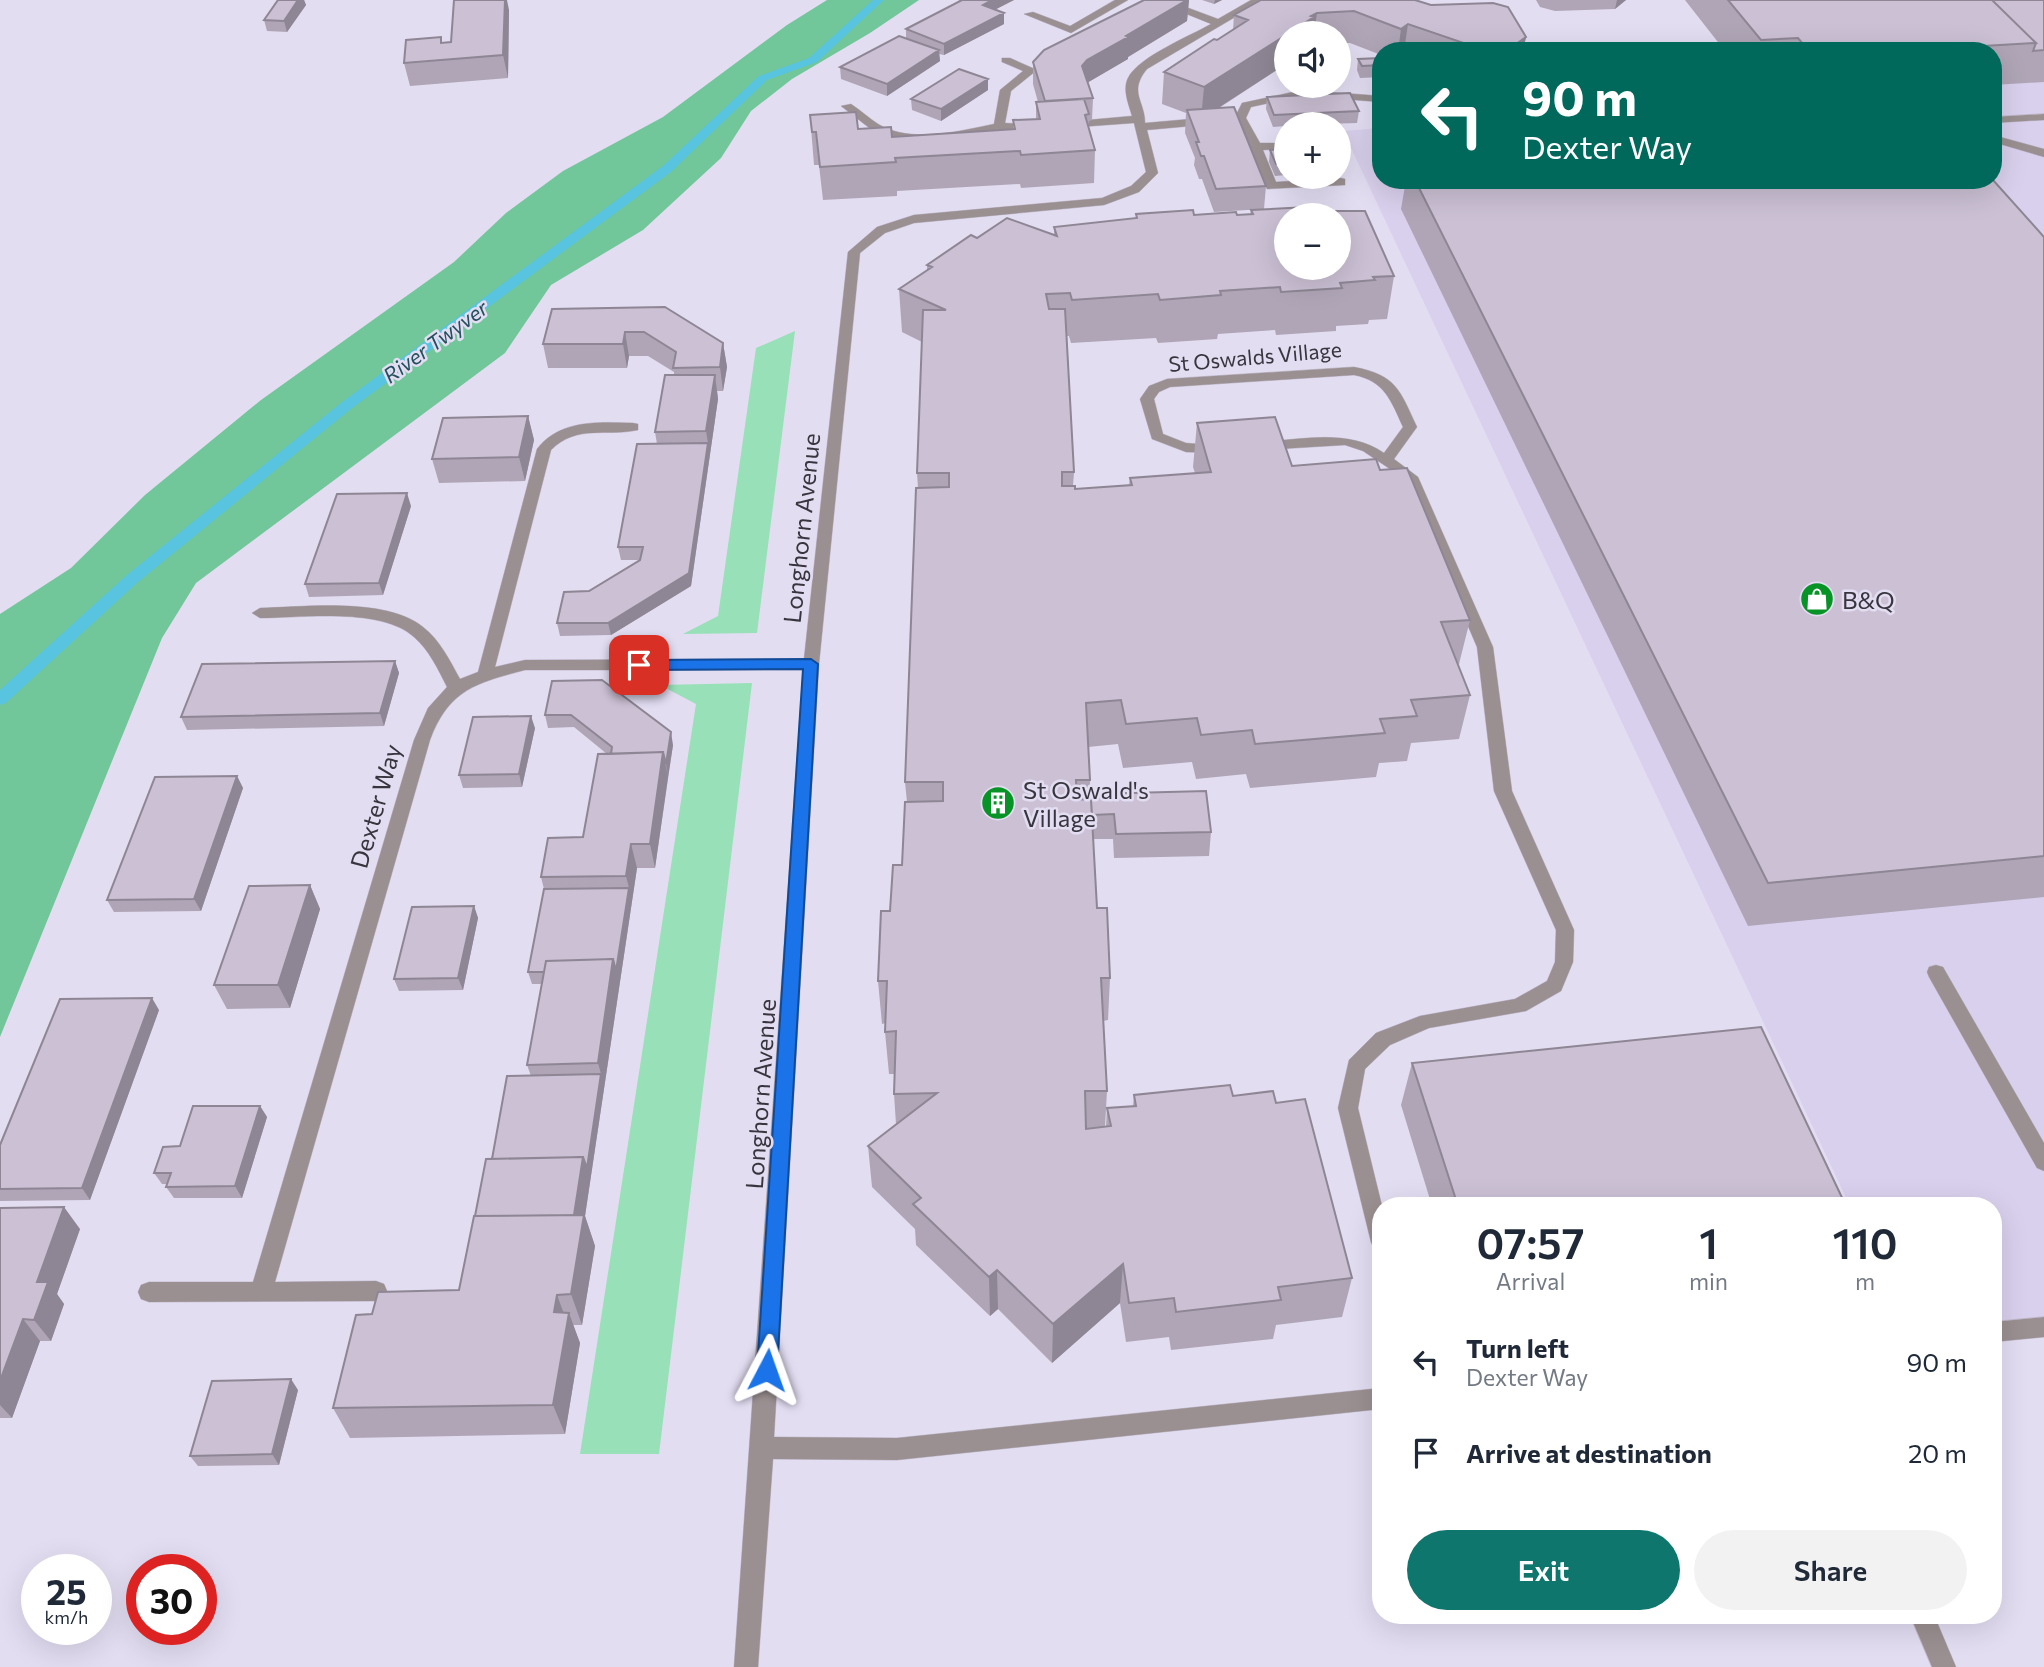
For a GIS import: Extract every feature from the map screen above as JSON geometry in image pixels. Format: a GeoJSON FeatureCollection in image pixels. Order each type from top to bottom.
{"type":"FeatureCollection","features":[{"type":"Feature","properties":{"kind":"street"},"geometry":{"type":"LineString","coordinates":[[1029,14],[1071,30],[1123,0]]}},
{"type":"Feature","properties":{"kind":"street"},"geometry":{"type":"LineString","coordinates":[[1157,0],[1219,23]]}},
{"type":"Feature","properties":{"kind":"street","name":"Longhorn Avenue"},"geometry":{"type":"LineString","coordinates":[[746,1667],[811,664],[854,252],[869,235],[902,222],[1104,201],[1135,189],[1152,173],[1131,90],[1133,79],[1143,67],[1259,0]]}},
{"type":"Feature","properties":{"kind":"street"},"geometry":{"type":"LineString","coordinates":[[999,127],[1006,90],[1031,70],[1006,60]]}},
{"type":"Feature","properties":{"kind":"street"},"geometry":{"type":"LineString","coordinates":[[1240,118],[1246,105],[1269,97],[1319,93],[1372,100]]}},
{"type":"Feature","properties":{"kind":"street"},"geometry":{"type":"LineString","coordinates":[[847,106],[876,128],[912,138],[963,134],[999,127],[1240,118]]}},
{"type":"Feature","properties":{"kind":"street"},"geometry":{"type":"LineString","coordinates":[[2002,119],[2044,117]]}},
{"type":"Feature","properties":{"kind":"street"},"geometry":{"type":"LineString","coordinates":[[1240,118],[1256,147],[1271,186],[1274,186]]}},
{"type":"Feature","properties":{"kind":"street"},"geometry":{"type":"LineString","coordinates":[[2002,141],[2044,153]]}},
{"type":"Feature","properties":{"kind":"street"},"geometry":{"type":"LineString","coordinates":[[1256,147],[1274,146]]}},
{"type":"Feature","properties":{"kind":"street","name":"St Oswalds Village"},"geometry":{"type":"LineString","coordinates":[[1372,1205],[1348,1108],[1356,1066],[1383,1039],[1416,1025],[1519,1006],[1554,986],[1564,962],[1565,930],[1503,791],[1485,647],[1411,477],[1368,448],[1346,441],[1198,450],[1172,445],[1157,436],[1147,399],[1154,389],[1167,383],[1354,371],[1374,373],[1388,382],[1410,427],[1387,459]]}},
{"type":"Feature","properties":{"kind":"street"},"geometry":{"type":"LineString","coordinates":[[485,676],[544,449],[554,438],[579,428],[633,427]]}},
{"type":"Feature","properties":{"kind":"street"},"geometry":{"type":"LineString","coordinates":[[260,613],[368,614],[394,618],[413,627],[436,651],[456,688]]}},
{"type":"Feature","properties":{"kind":"street","name":"Dexter Way"},"geometry":{"type":"LineString","coordinates":[[261,1292],[422,740],[437,706],[456,688],[485,676],[525,665],[811,664]]}},
{"type":"Feature","properties":{"kind":"street"},"geometry":{"type":"LineString","coordinates":[[1936,971],[2044,1162]]}},
{"type":"Feature","properties":{"kind":"street"},"geometry":{"type":"LineString","coordinates":[[149,1292],[376,1291]]}},
{"type":"Feature","properties":{"kind":"street"},"geometry":{"type":"LineString","coordinates":[[2002,1331],[2044,1327]]}},
{"type":"Feature","properties":{"kind":"street"},"geometry":{"type":"LineString","coordinates":[[762,1448],[897,1449],[1372,1399]]}},
{"type":"Feature","properties":{"kind":"street"},"geometry":{"type":"LineString","coordinates":[[1926,1624],[1944,1667]]}},
{"type":"Feature","properties":{"kind":"shaded area","name":"B&Q"},"geometry":{"type":"Polygon","coordinates":[[[1685,0],[2044,0],[2044,1327],[2002,1331],[2002,1197],[1846,1197],[1351,148],[1351,130],[1372,129],[1372,189],[2002,189],[2002,42],[1718,42],[1685,0]]]}},
{"type":"Feature","properties":{"kind":"green space"},"geometry":{"type":"Polygon","coordinates":[[[827,0],[919,0],[870,33],[792,79],[751,111],[721,158],[643,230],[551,285],[505,353],[196,583],[162,638],[0,1037],[0,614],[71,568],[145,495],[261,400],[454,262],[506,213],[563,171],[663,117],[787,25],[827,0]]]}},
{"type":"Feature","properties":{"kind":"green space"},"geometry":{"type":"Polygon","coordinates":[[[795,331],[757,633],[683,634],[718,616],[756,348],[795,331]]]}},
{"type":"Feature","properties":{"kind":"green space"},"geometry":{"type":"Polygon","coordinates":[[[752,683],[659,1454],[580,1454],[696,704],[660,685],[752,683]]]}},
{"type":"Feature","properties":{"kind":"building"},"geometry":{"type":"Polygon","coordinates":[[[278,0],[298,0],[284,21],[264,20],[278,0]]]}},
{"type":"Feature","properties":{"kind":"building"},"geometry":{"type":"Polygon","coordinates":[[[454,0],[505,0],[503,55],[404,63],[406,40],[441,37],[441,43],[451,42],[454,0]]]}},
{"type":"Feature","properties":{"kind":"building"},"geometry":{"type":"Polygon","coordinates":[[[962,0],[992,0],[983,5],[1004,13],[944,44],[906,29],[962,0]]]}},
{"type":"Feature","properties":{"kind":"building"},"geometry":{"type":"Polygon","coordinates":[[[1144,0],[1187,0],[1087,60],[1082,66],[1093,98],[1045,101],[1033,62],[1044,50],[1144,0]]]}},
{"type":"Feature","properties":{"kind":"building"},"geometry":{"type":"Polygon","coordinates":[[[1261,0],[1415,0],[1431,5],[1493,3],[1508,7],[1526,37],[1519,42],[1461,42],[1408,24],[1401,29],[1354,11],[1317,13],[1308,21],[1274,21],[1274,43],[1204,87],[1164,72],[1248,20],[1234,15],[1261,0]]]}},
{"type":"Feature","properties":{"kind":"building"},"geometry":{"type":"Polygon","coordinates":[[[1728,0],[1992,0],[2036,43],[2002,45],[2002,42],[1801,42],[1798,38],[1761,40],[1728,0]]]}},
{"type":"Feature","properties":{"kind":"building"},"geometry":{"type":"Polygon","coordinates":[[[1992,0],[2044,0],[2044,50],[2033,51],[2036,43],[1992,0]]]}},
{"type":"Feature","properties":{"kind":"building"},"geometry":{"type":"Polygon","coordinates":[[[899,36],[939,50],[887,84],[840,67],[899,36]]]}},
{"type":"Feature","properties":{"kind":"building"},"geometry":{"type":"Polygon","coordinates":[[[1372,58],[1372,65],[1362,66],[1358,59],[1372,58]]]}},
{"type":"Feature","properties":{"kind":"building"},"geometry":{"type":"Polygon","coordinates":[[[959,69],[988,79],[941,109],[911,99],[959,69]]]}},
{"type":"Feature","properties":{"kind":"building"},"geometry":{"type":"Polygon","coordinates":[[[1351,95],[1359,111],[1274,112],[1274,115],[1267,97],[1351,98],[1351,95]]]}},
{"type":"Feature","properties":{"kind":"building"},"geometry":{"type":"Polygon","coordinates":[[[1084,99],[1089,114],[1085,115],[1095,150],[895,158],[896,162],[820,167],[816,132],[812,132],[810,115],[856,112],[858,129],[891,127],[892,137],[1015,129],[1013,120],[1040,119],[1036,102],[1084,99]]]}},
{"type":"Feature","properties":{"kind":"building"},"geometry":{"type":"Polygon","coordinates":[[[1234,107],[1266,186],[1216,189],[1204,156],[1201,156],[1196,142],[1199,142],[1187,110],[1234,107]]]}},
{"type":"Feature","properties":{"kind":"building","name":"B&Q"},"geometry":{"type":"Polygon","coordinates":[[[1420,189],[2001,189],[2044,237],[2044,856],[1768,883],[1420,189]]]}},
{"type":"Feature","properties":{"kind":"building","name":"St Oswald's Village"},"geometry":{"type":"Polygon","coordinates":[[[1274,209],[1274,280],[1351,280],[1351,211],[1365,211],[1394,276],[1340,283],[1342,288],[1281,292],[1280,287],[1220,291],[1221,295],[1160,300],[1158,294],[1072,300],[1070,293],[1046,294],[1049,309],[1065,309],[1074,472],[1062,472],[1062,486],[1075,486],[1075,489],[1132,485],[1130,478],[1211,472],[1197,423],[1275,417],[1292,466],[1376,459],[1380,470],[1407,468],[1470,620],[1441,622],[1470,695],[1411,700],[1417,716],[1380,719],[1385,733],[1255,744],[1252,730],[1201,735],[1197,718],[1126,724],[1121,700],[1086,703],[1090,780],[1076,780],[1077,799],[1091,800],[1097,908],[1107,908],[1110,978],[1101,978],[1107,1091],[1085,1091],[1086,1129],[1111,1126],[1107,1108],[1136,1106],[1134,1095],[1230,1085],[1233,1096],[1273,1091],[1276,1103],[1305,1099],[1352,1278],[1278,1287],[1281,1300],[1176,1312],[1174,1298],[1129,1303],[1123,1264],[1053,1324],[997,1270],[989,1277],[913,1204],[921,1198],[868,1146],[937,1093],[894,1094],[896,1031],[885,1032],[887,981],[878,981],[881,911],[890,911],[893,865],[902,865],[905,802],[943,801],[943,782],[905,782],[916,488],[949,487],[949,473],[917,473],[923,310],[946,310],[899,289],[932,267],[927,265],[971,235],[977,238],[1007,218],[1057,236],[1054,227],[1137,218],[1136,214],[1193,210],[1194,215],[1236,212],[1237,215],[1253,214],[1251,210],[1274,209]]]}},
{"type":"Feature","properties":{"kind":"building"},"geometry":{"type":"Polygon","coordinates":[[[665,307],[723,343],[720,367],[673,368],[676,352],[644,332],[625,332],[623,344],[543,344],[552,309],[665,307]]]}},
{"type":"Feature","properties":{"kind":"building"},"geometry":{"type":"Polygon","coordinates":[[[665,375],[715,375],[706,431],[655,432],[665,375]]]}},
{"type":"Feature","properties":{"kind":"building"},"geometry":{"type":"Polygon","coordinates":[[[528,416],[519,457],[432,459],[443,418],[528,416]]]}},
{"type":"Feature","properties":{"kind":"building"},"geometry":{"type":"Polygon","coordinates":[[[708,443],[689,573],[608,623],[557,623],[564,592],[589,591],[640,560],[643,547],[618,547],[637,444],[708,443]]]}},
{"type":"Feature","properties":{"kind":"building"},"geometry":{"type":"Polygon","coordinates":[[[407,493],[379,583],[305,584],[337,494],[407,493]]]}},
{"type":"Feature","properties":{"kind":"building"},"geometry":{"type":"Polygon","coordinates":[[[395,661],[380,713],[181,717],[202,664],[395,661]]]}},
{"type":"Feature","properties":{"kind":"building"},"geometry":{"type":"Polygon","coordinates":[[[602,680],[671,732],[666,764],[663,752],[611,754],[612,747],[571,715],[545,715],[552,681],[602,680]]]}},
{"type":"Feature","properties":{"kind":"building"},"geometry":{"type":"Polygon","coordinates":[[[531,716],[519,774],[459,775],[473,717],[531,716]]]}},
{"type":"Feature","properties":{"kind":"building"},"geometry":{"type":"Polygon","coordinates":[[[663,752],[650,844],[631,844],[626,876],[541,877],[548,838],[583,837],[598,754],[663,752]]]}},
{"type":"Feature","properties":{"kind":"building"},"geometry":{"type":"Polygon","coordinates":[[[237,776],[194,899],[107,900],[155,777],[237,776]]]}},
{"type":"Feature","properties":{"kind":"building"},"geometry":{"type":"Polygon","coordinates":[[[1206,791],[1211,832],[1116,834],[1114,814],[1092,815],[1089,800],[1090,794],[1206,791]]]}},
{"type":"Feature","properties":{"kind":"building"},"geometry":{"type":"Polygon","coordinates":[[[310,885],[278,985],[214,985],[249,886],[310,885]]]}},
{"type":"Feature","properties":{"kind":"building"},"geometry":{"type":"Polygon","coordinates":[[[629,888],[616,971],[613,959],[546,961],[544,972],[528,972],[544,889],[629,888]]]}},
{"type":"Feature","properties":{"kind":"building"},"geometry":{"type":"Polygon","coordinates":[[[474,906],[458,978],[394,979],[412,907],[474,906]]]}},
{"type":"Feature","properties":{"kind":"building"},"geometry":{"type":"Polygon","coordinates":[[[613,959],[598,1063],[527,1065],[546,961],[613,959]]]}},
{"type":"Feature","properties":{"kind":"building"},"geometry":{"type":"Polygon","coordinates":[[[152,998],[82,1188],[0,1189],[0,1145],[60,999],[152,998]]]}},
{"type":"Feature","properties":{"kind":"building"},"geometry":{"type":"Polygon","coordinates":[[[1761,1027],[1842,1197],[1455,1197],[1412,1063],[1761,1027]]]}},
{"type":"Feature","properties":{"kind":"building"},"geometry":{"type":"Polygon","coordinates":[[[601,1074],[587,1168],[583,1157],[492,1159],[507,1076],[601,1074]]]}},
{"type":"Feature","properties":{"kind":"building"},"geometry":{"type":"Polygon","coordinates":[[[193,1106],[260,1106],[235,1186],[166,1187],[171,1173],[154,1173],[163,1147],[180,1146],[193,1106]]]}},
{"type":"Feature","properties":{"kind":"building"},"geometry":{"type":"Polygon","coordinates":[[[583,1157],[574,1215],[475,1216],[486,1159],[583,1157]]]}},
{"type":"Feature","properties":{"kind":"building"},"geometry":{"type":"Polygon","coordinates":[[[64,1207],[37,1282],[48,1282],[34,1320],[23,1319],[0,1381],[0,1208],[64,1207]]]}},
{"type":"Feature","properties":{"kind":"building"},"geometry":{"type":"Polygon","coordinates":[[[584,1215],[571,1294],[557,1295],[554,1312],[569,1313],[553,1405],[333,1408],[356,1315],[372,1314],[378,1292],[459,1290],[474,1216],[584,1215]]]}},
{"type":"Feature","properties":{"kind":"building"},"geometry":{"type":"Polygon","coordinates":[[[291,1379],[272,1454],[190,1456],[212,1381],[291,1379]]]}},
{"type":"Feature","properties":{"kind":"waterway","name":"River Twyver"},"geometry":{"type":"LineString","coordinates":[[0,699],[132,579],[346,406],[667,169],[763,78],[813,60],[879,0]]}},
{"type":"Feature","properties":{"kind":"place","name":"B&Q"},"geometry":{"type":"Point","coordinates":[1817,599]}},
{"type":"Feature","properties":{"kind":"place","name":"St Oswald's Village"},"geometry":{"type":"Point","coordinates":[998,803]}},
{"type":"Feature","properties":{"kind":"route"},"geometry":{"type":"LineString","coordinates":[[639,665],[811,664],[767,1370]]}}]}
